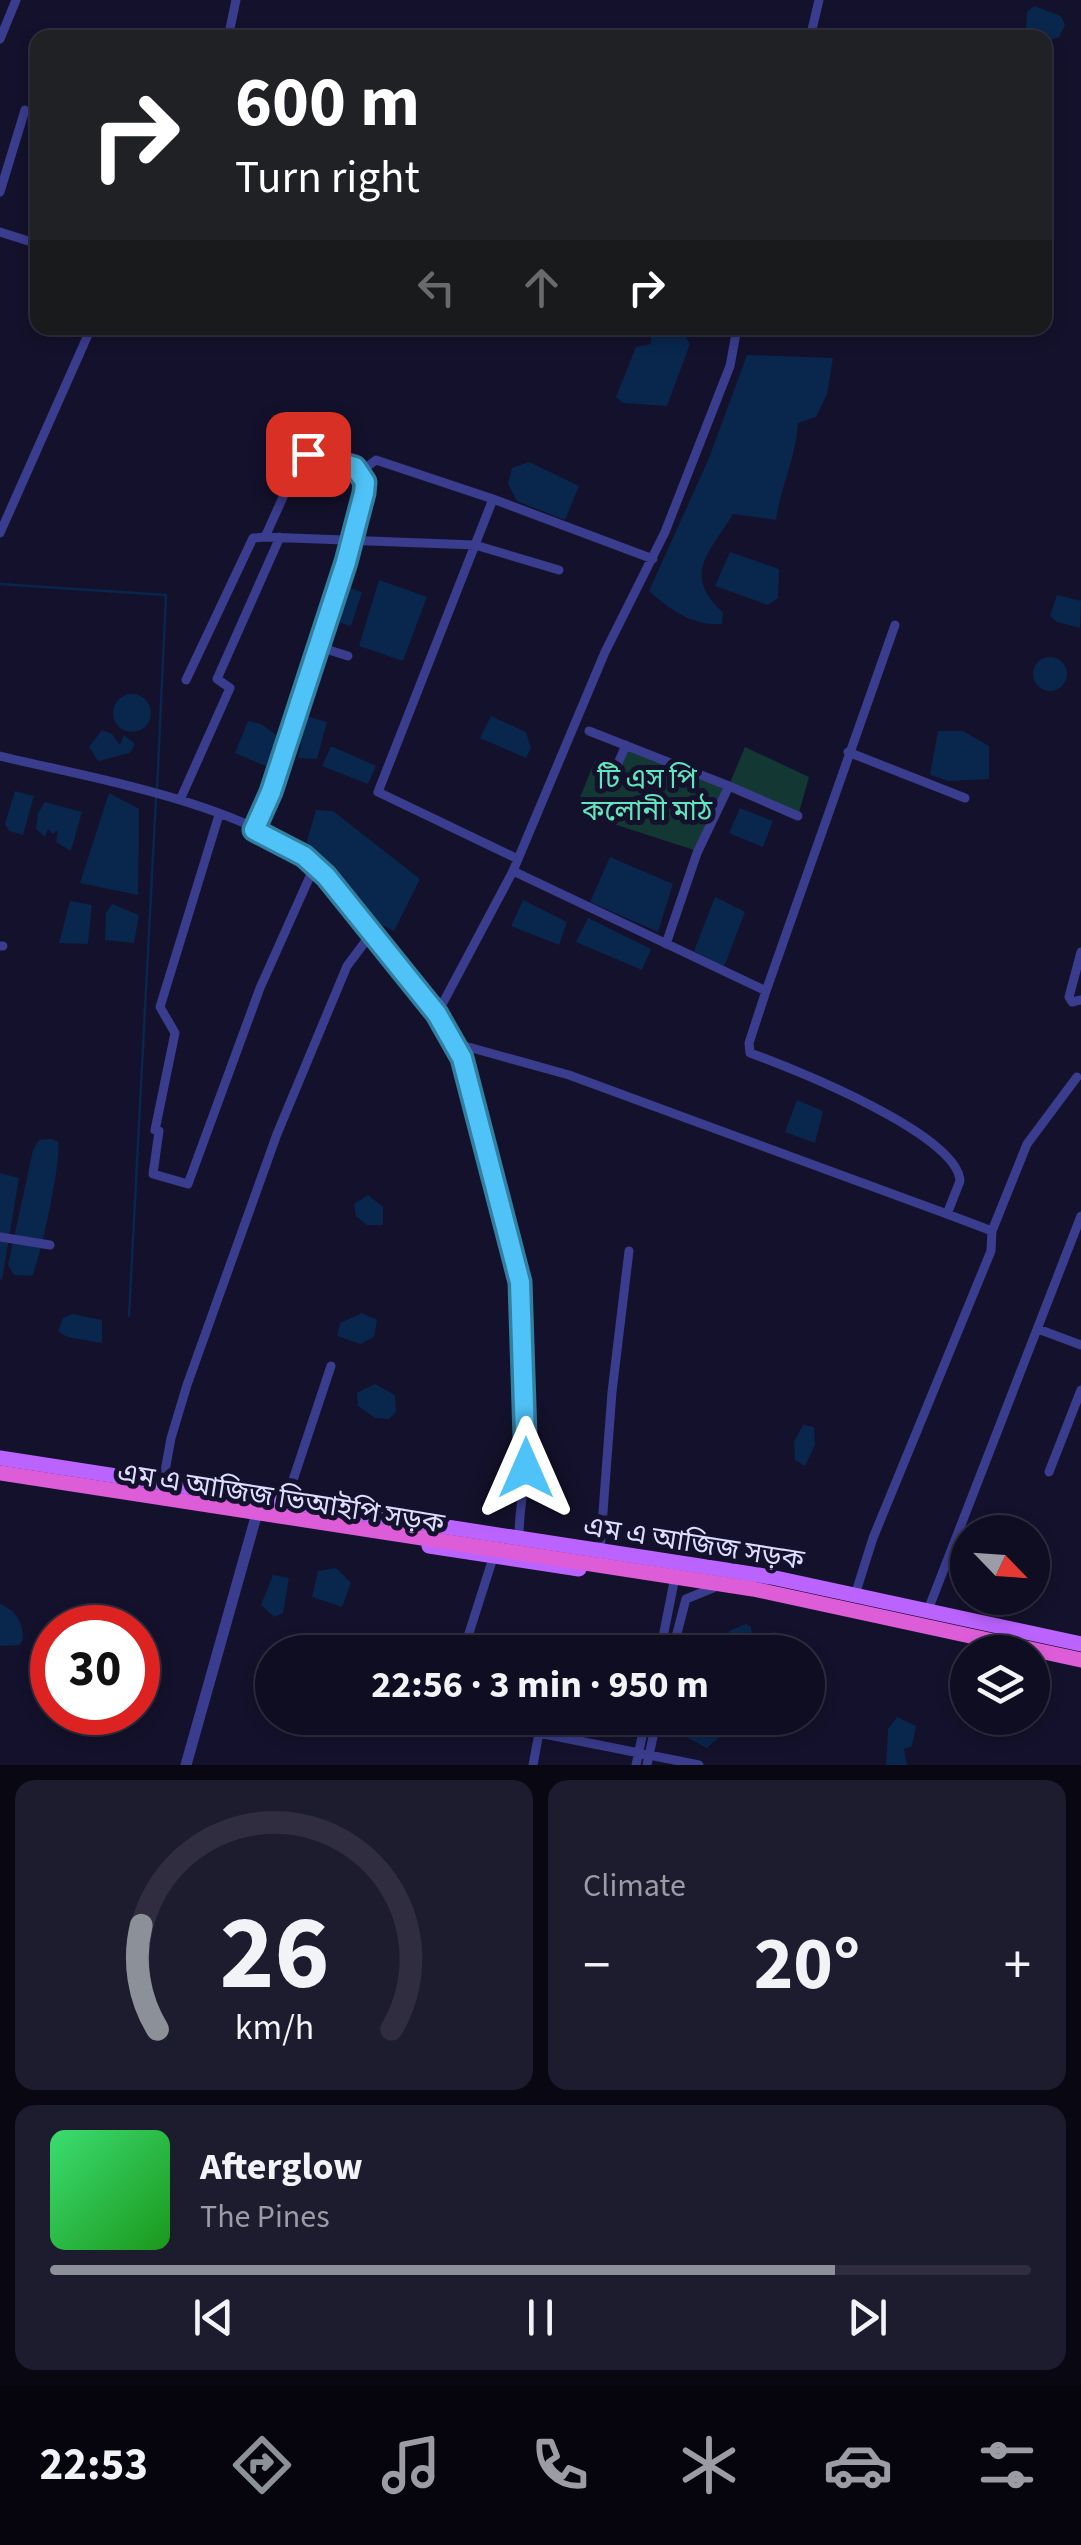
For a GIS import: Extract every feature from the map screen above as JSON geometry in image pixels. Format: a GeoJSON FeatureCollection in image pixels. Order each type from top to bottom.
{"type":"FeatureCollection","features":[{"type":"Feature","properties":{"kind":"highway"},"geometry":{"type":"LineString","coordinates":[[0,1460],[756,1580],[1081,1647]]}},
{"type":"Feature","properties":{"kind":"highway"},"geometry":{"type":"LineString","coordinates":[[0,1476],[753,1589],[1081,1662]]}},
{"type":"Feature","properties":{"kind":"main road","name":"এম এ আজিজ সড়ক"},"geometry":{"type":"LineString","coordinates":[[0,1460],[262,1497],[677,1564],[855,1595],[1081,1647]]}},
{"type":"Feature","properties":{"kind":"main road","name":"এম এ আজিজ ভিআইপি সড়ক"},"geometry":{"type":"LineString","coordinates":[[0,1476],[493,1558],[713,1588],[950,1637]]}},
{"type":"Feature","properties":{"kind":"main road"},"geometry":{"type":"LineString","coordinates":[[1050,1657],[1081,1662]]}},
{"type":"Feature","properties":{"kind":"street"},"geometry":{"type":"LineString","coordinates":[[0,39],[16,0]]}},
{"type":"Feature","properties":{"kind":"street"},"geometry":{"type":"LineString","coordinates":[[230,30],[236,0]]}},
{"type":"Feature","properties":{"kind":"street"},"geometry":{"type":"LineString","coordinates":[[812,30],[819,0]]}},
{"type":"Feature","properties":{"kind":"street"},"geometry":{"type":"LineString","coordinates":[[0,192],[25,110]]}},
{"type":"Feature","properties":{"kind":"street"},"geometry":{"type":"LineString","coordinates":[[0,232],[30,241]]}},
{"type":"Feature","properties":{"kind":"street"},"geometry":{"type":"LineString","coordinates":[[0,533],[88,335]]}},
{"type":"Feature","properties":{"kind":"street"},"geometry":{"type":"LineString","coordinates":[[437,1014],[513,871],[605,652],[653,559],[730,366],[737,335]]}},
{"type":"Feature","properties":{"kind":"street"},"geometry":{"type":"LineString","coordinates":[[254,830],[271,792],[352,538],[365,482],[355,467],[302,455],[265,537]]}},
{"type":"Feature","properties":{"kind":"street"},"geometry":{"type":"LineString","coordinates":[[359,473],[376,460],[653,559]]}},
{"type":"Feature","properties":{"kind":"street"},"geometry":{"type":"LineString","coordinates":[[493,499],[378,792],[518,859]]}},
{"type":"Feature","properties":{"kind":"street"},"geometry":{"type":"LineString","coordinates":[[180,800],[230,688],[217,679],[280,537]]}},
{"type":"Feature","properties":{"kind":"street"},"geometry":{"type":"LineString","coordinates":[[186,680],[254,538],[352,538],[474,545],[560,570]]}},
{"type":"Feature","properties":{"kind":"street"},"geometry":{"type":"LineString","coordinates":[[895,625],[748,1043],[750,1053],[843,1088],[949,1156],[960,1181],[947,1214]]}},
{"type":"Feature","properties":{"kind":"street"},"geometry":{"type":"LineString","coordinates":[[316,646],[348,656]]}},
{"type":"Feature","properties":{"kind":"street"},"geometry":{"type":"LineString","coordinates":[[589,731],[798,816]]}},
{"type":"Feature","properties":{"kind":"street"},"geometry":{"type":"LineString","coordinates":[[608,767],[615,770],[626,745]]}},
{"type":"Feature","properties":{"kind":"street"},"geometry":{"type":"LineString","coordinates":[[848,752],[964,798]]}},
{"type":"Feature","properties":{"kind":"street"},"geometry":{"type":"LineString","coordinates":[[0,756],[180,800],[254,830],[315,865],[374,930],[437,1014],[453,1042],[482,1122],[520,1282],[528,1443],[519,1541]]}},
{"type":"Feature","properties":{"kind":"street"},"geometry":{"type":"LineString","coordinates":[[666,944],[698,854],[729,786]]}},
{"type":"Feature","properties":{"kind":"street"},"geometry":{"type":"LineString","coordinates":[[219,815],[160,1007],[175,1033],[157,1107],[155,1130],[160,1131],[153,1174],[188,1184],[260,988],[315,865]]}},
{"type":"Feature","properties":{"kind":"street"},"geometry":{"type":"LineString","coordinates":[[513,871],[766,991]]}},
{"type":"Feature","properties":{"kind":"street"},"geometry":{"type":"LineString","coordinates":[[163,1482],[170,1438],[277,1134],[348,966],[374,930]]}},
{"type":"Feature","properties":{"kind":"street"},"geometry":{"type":"LineString","coordinates":[[1081,952],[1069,997],[1072,1002],[1081,1000]]}},
{"type":"Feature","properties":{"kind":"street"},"geometry":{"type":"LineString","coordinates":[[453,1042],[585,1081],[992,1231]]}},
{"type":"Feature","properties":{"kind":"street"},"geometry":{"type":"LineString","coordinates":[[855,1595],[872,1538],[991,1251],[992,1231],[1028,1144],[1080,1075]]}},
{"type":"Feature","properties":{"kind":"street"},"geometry":{"type":"LineString","coordinates":[[928,1610],[1081,1216]]}},
{"type":"Feature","properties":{"kind":"street"},"geometry":{"type":"LineString","coordinates":[[0,1237],[50,1245]]}},
{"type":"Feature","properties":{"kind":"street"},"geometry":{"type":"LineString","coordinates":[[600,1552],[612,1392],[629,1251]]}},
{"type":"Feature","properties":{"kind":"street"},"geometry":{"type":"LineString","coordinates":[[1038,1330],[1081,1344]]}},
{"type":"Feature","properties":{"kind":"street"},"geometry":{"type":"LineString","coordinates":[[286,1501],[331,1366]]}},
{"type":"Feature","properties":{"kind":"street"},"geometry":{"type":"LineString","coordinates":[[1049,1472],[1081,1390]]}},
{"type":"Feature","properties":{"kind":"street"},"geometry":{"type":"LineString","coordinates":[[186,1765],[262,1497]]}},
{"type":"Feature","properties":{"kind":"street"},"geometry":{"type":"LineString","coordinates":[[468,1635],[493,1558]]}},
{"type":"Feature","properties":{"kind":"street"},"geometry":{"type":"LineString","coordinates":[[664,1635],[677,1564]]}},
{"type":"Feature","properties":{"kind":"street"},"geometry":{"type":"LineString","coordinates":[[676,1635],[686,1599],[713,1588]]}},
{"type":"Feature","properties":{"kind":"street"},"geometry":{"type":"LineString","coordinates":[[533,1765],[539,1735]]}},
{"type":"Feature","properties":{"kind":"street"},"geometry":{"type":"LineString","coordinates":[[547,1735],[643,1760],[699,1765]]}},
{"type":"Feature","properties":{"kind":"street"},"geometry":{"type":"LineString","coordinates":[[643,1760],[645,1735]]}},
{"type":"Feature","properties":{"kind":"street"},"geometry":{"type":"LineString","coordinates":[[643,1760],[651,1735]]}},
{"type":"Feature","properties":{"kind":"green space","name":"টি এস পি কলোনী মাঠ"},"geometry":{"type":"Polygon","coordinates":[[[625,745],[729,785],[745,747],[809,777],[798,816],[729,786],[697,851],[589,816],[592,808],[578,802],[595,761],[615,769],[625,745]]]}},
{"type":"Feature","properties":{"kind":"water"},"geometry":{"type":"Polygon","coordinates":[[[1034,6],[1061,16],[1065,25],[1059,37],[1052,39],[1052,30],[1026,30],[1027,12],[1034,6]]]}},
{"type":"Feature","properties":{"kind":"water"},"geometry":{"type":"Polygon","coordinates":[[[651,335],[684,335],[690,344],[667,406],[623,403],[616,397],[636,347],[651,344],[651,335]]]}},
{"type":"Feature","properties":{"kind":"water"},"geometry":{"type":"Polygon","coordinates":[[[747,355],[833,358],[827,394],[816,417],[798,423],[776,520],[733,514],[709,552],[702,574],[704,586],[723,613],[722,624],[711,624],[682,615],[649,591],[709,458],[747,355]]]}},
{"type":"Feature","properties":{"kind":"water"},"geometry":{"type":"Polygon","coordinates":[[[529,462],[579,486],[565,520],[517,501],[508,484],[512,468],[529,462]]]}},
{"type":"Feature","properties":{"kind":"water"},"geometry":{"type":"Polygon","coordinates":[[[730,552],[779,569],[778,598],[768,605],[715,586],[730,552]]]}},
{"type":"Feature","properties":{"kind":"water"},"geometry":{"type":"Polygon","coordinates":[[[379,580],[427,597],[403,661],[359,646],[379,580]]]}},
{"type":"Feature","properties":{"kind":"water"},"geometry":{"type":"Polygon","coordinates":[[[340,585],[362,592],[351,626],[328,619],[340,585]]]}},
{"type":"Feature","properties":{"kind":"water"},"geometry":{"type":"Polygon","coordinates":[[[1057,595],[1081,601],[1080,628],[1050,616],[1057,595]]]}},
{"type":"Feature","properties":{"kind":"water"},"geometry":{"type":"Polygon","coordinates":[[[1050,657],[1062,662],[1067,674],[1062,686],[1050,691],[1038,686],[1033,674],[1038,662],[1050,657]]]}},
{"type":"Feature","properties":{"kind":"water"},"geometry":{"type":"Polygon","coordinates":[[[132,694],[145,700],[151,713],[145,726],[132,732],[119,726],[113,713],[119,700],[132,694]]]}},
{"type":"Feature","properties":{"kind":"water"},"geometry":{"type":"Polygon","coordinates":[[[299,714],[327,722],[317,759],[298,758],[301,744],[293,737],[299,714]]]}},
{"type":"Feature","properties":{"kind":"water"},"geometry":{"type":"Polygon","coordinates":[[[491,716],[526,732],[531,748],[526,758],[480,738],[491,716]]]}},
{"type":"Feature","properties":{"kind":"water"},"geometry":{"type":"Polygon","coordinates":[[[248,721],[261,724],[282,739],[270,768],[235,753],[248,721]]]}},
{"type":"Feature","properties":{"kind":"water"},"geometry":{"type":"Polygon","coordinates":[[[102,730],[112,734],[120,745],[124,735],[135,744],[130,753],[98,761],[89,747],[102,730]]]}},
{"type":"Feature","properties":{"kind":"water"},"geometry":{"type":"Polygon","coordinates":[[[938,731],[963,731],[989,746],[989,779],[949,781],[930,775],[938,731]]]}},
{"type":"Feature","properties":{"kind":"water"},"geometry":{"type":"Polygon","coordinates":[[[331,746],[376,766],[368,784],[322,766],[331,746]]]}},
{"type":"Feature","properties":{"kind":"water"},"geometry":{"type":"Polygon","coordinates":[[[15,791],[34,796],[23,835],[9,831],[5,824],[15,791]]]}},
{"type":"Feature","properties":{"kind":"water"},"geometry":{"type":"Polygon","coordinates":[[[109,793],[139,809],[138,895],[80,883],[109,793]]]}},
{"type":"Feature","properties":{"kind":"water"},"geometry":{"type":"Polygon","coordinates":[[[45,802],[82,812],[71,851],[56,842],[58,830],[53,834],[48,829],[45,837],[36,829],[38,813],[45,802]]]}},
{"type":"Feature","properties":{"kind":"water"},"geometry":{"type":"Polygon","coordinates":[[[740,808],[773,821],[763,847],[729,833],[740,808]]]}},
{"type":"Feature","properties":{"kind":"water"},"geometry":{"type":"Polygon","coordinates":[[[316,810],[333,811],[420,879],[394,931],[380,924],[306,844],[316,810]]]}},
{"type":"Feature","properties":{"kind":"water"},"geometry":{"type":"Polygon","coordinates":[[[610,857],[673,884],[658,932],[590,902],[610,857]]]}},
{"type":"Feature","properties":{"kind":"water"},"geometry":{"type":"Polygon","coordinates":[[[715,897],[745,912],[724,967],[694,951],[715,897]]]}},
{"type":"Feature","properties":{"kind":"water"},"geometry":{"type":"Polygon","coordinates":[[[523,900],[567,922],[559,945],[511,926],[523,900]]]}},
{"type":"Feature","properties":{"kind":"water"},"geometry":{"type":"Polygon","coordinates":[[[70,901],[92,905],[88,944],[59,943],[70,901]]]}},
{"type":"Feature","properties":{"kind":"water"},"geometry":{"type":"Polygon","coordinates":[[[112,904],[139,915],[134,943],[105,940],[106,913],[112,904]]]}},
{"type":"Feature","properties":{"kind":"water"},"geometry":{"type":"Polygon","coordinates":[[[588,918],[651,949],[642,970],[576,942],[588,918]]]}},
{"type":"Feature","properties":{"kind":"water"},"geometry":{"type":"Polygon","coordinates":[[[797,1100],[823,1111],[815,1143],[785,1132],[797,1100]]]}},
{"type":"Feature","properties":{"kind":"water"},"geometry":{"type":"Polygon","coordinates":[[[39,1140],[58,1142],[57,1167],[40,1250],[32,1276],[14,1275],[8,1265],[33,1150],[39,1140]]]}},
{"type":"Feature","properties":{"kind":"water"},"geometry":{"type":"Polygon","coordinates":[[[0,1173],[19,1178],[2,1280],[0,1279],[0,1173]]]}},
{"type":"Feature","properties":{"kind":"water"},"geometry":{"type":"Polygon","coordinates":[[[368,1195],[383,1207],[383,1225],[367,1225],[356,1216],[354,1204],[368,1195]]]}},
{"type":"Feature","properties":{"kind":"water"},"geometry":{"type":"Polygon","coordinates":[[[362,1313],[377,1320],[374,1337],[360,1344],[337,1336],[340,1323],[362,1313]]]}},
{"type":"Feature","properties":{"kind":"water"},"geometry":{"type":"Polygon","coordinates":[[[72,1314],[102,1320],[102,1343],[67,1337],[58,1331],[63,1318],[72,1314]]]}},
{"type":"Feature","properties":{"kind":"water"},"geometry":{"type":"Polygon","coordinates":[[[375,1384],[395,1395],[396,1412],[389,1419],[375,1418],[358,1406],[357,1393],[375,1384]]]}},
{"type":"Feature","properties":{"kind":"water"},"geometry":{"type":"Polygon","coordinates":[[[803,1425],[814,1427],[815,1445],[805,1466],[795,1460],[794,1442],[803,1425]]]}},
{"type":"Feature","properties":{"kind":"water"},"geometry":{"type":"Polygon","coordinates":[[[336,1568],[351,1583],[342,1607],[312,1597],[318,1571],[336,1568]]]}},
{"type":"Feature","properties":{"kind":"water"},"geometry":{"type":"Polygon","coordinates":[[[273,1575],[289,1578],[283,1613],[274,1617],[261,1605],[273,1575]]]}},
{"type":"Feature","properties":{"kind":"water"},"geometry":{"type":"Polygon","coordinates":[[[0,1604],[11,1610],[20,1623],[23,1640],[19,1645],[0,1646],[0,1604]]]}},
{"type":"Feature","properties":{"kind":"water"},"geometry":{"type":"Polygon","coordinates":[[[746,1624],[752,1635],[729,1635],[729,1631],[746,1624]]]}},
{"type":"Feature","properties":{"kind":"water"},"geometry":{"type":"Polygon","coordinates":[[[897,1717],[916,1726],[912,1746],[904,1749],[907,1765],[886,1765],[888,1729],[897,1717]]]}},
{"type":"Feature","properties":{"kind":"water"},"geometry":{"type":"Polygon","coordinates":[[[689,1735],[722,1735],[707,1748],[688,1738],[689,1735]]]}},
{"type":"Feature","properties":{"kind":"waterway"},"geometry":{"type":"LineString","coordinates":[[0,584],[166,595],[157,790]]}},
{"type":"Feature","properties":{"kind":"waterway"},"geometry":{"type":"LineString","coordinates":[[129,1316],[156,798]]}},
{"type":"Feature","properties":{"kind":"route"},"geometry":{"type":"LineString","coordinates":[[308,454],[355,467],[365,482],[364,493],[346,562],[271,792],[254,830],[304,856],[326,876],[374,930],[437,1014],[462,1058],[482,1122],[520,1282],[526,1468]]}}]}
